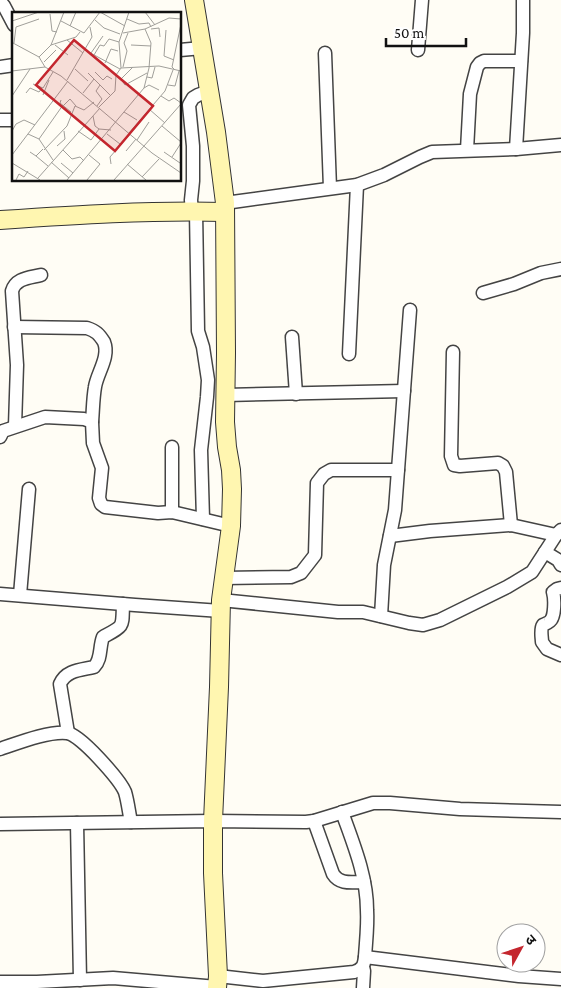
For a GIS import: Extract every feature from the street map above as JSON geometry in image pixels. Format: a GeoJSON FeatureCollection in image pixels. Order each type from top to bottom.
{"type":"FeatureCollection","features":[{"type":"Feature","properties":{"kind":"main road"},"geometry":{"type":"LineString","coordinates":[[194,0],[221,166],[225,208],[225,422],[232,488],[231,526],[221,606],[213,821],[213,873],[218,984]]}},
{"type":"Feature","properties":{"kind":"main road"},"geometry":{"type":"LineString","coordinates":[[0,220],[225,208]]}},
{"type":"Feature","properties":{"kind":"street"},"geometry":{"type":"LineString","coordinates":[[418,50],[422,0]]}},
{"type":"Feature","properties":{"kind":"street"},"geometry":{"type":"LineString","coordinates":[[516,149],[522,61],[523,0]]}},
{"type":"Feature","properties":{"kind":"street"},"geometry":{"type":"LineString","coordinates":[[0,1],[12,21]]}},
{"type":"Feature","properties":{"kind":"street"},"geometry":{"type":"LineString","coordinates":[[181,50],[202,48]]}},
{"type":"Feature","properties":{"kind":"street"},"geometry":{"type":"LineString","coordinates":[[325,53],[330,188]]}},
{"type":"Feature","properties":{"kind":"street"},"geometry":{"type":"LineString","coordinates":[[467,150],[470,94],[477,67],[484,61],[522,61]]}},
{"type":"Feature","properties":{"kind":"street"},"geometry":{"type":"LineString","coordinates":[[203,519],[201,450],[208,380],[198,331],[194,211],[191,200],[193,146],[189,105],[193,98],[209,91]]}},
{"type":"Feature","properties":{"kind":"street"},"geometry":{"type":"LineString","coordinates":[[225,208],[330,188],[356,185],[384,175],[432,152],[560,148]]}},
{"type":"Feature","properties":{"kind":"street"},"geometry":{"type":"LineString","coordinates":[[349,354],[356,185]]}},
{"type":"Feature","properties":{"kind":"street"},"geometry":{"type":"LineString","coordinates":[[483,293],[542,273],[561,269]]}},
{"type":"Feature","properties":{"kind":"street"},"geometry":{"type":"LineString","coordinates":[[16,426],[17,365],[12,291],[14,285],[20,280],[41,275]]}},
{"type":"Feature","properties":{"kind":"street"},"geometry":{"type":"LineString","coordinates":[[381,616],[384,564],[395,510],[410,310]]}},
{"type":"Feature","properties":{"kind":"street"},"geometry":{"type":"LineString","coordinates":[[0,322],[87,328],[97,331],[100,336],[106,348],[95,385],[92,422],[93,443],[102,468],[99,498],[101,504],[110,508],[158,513],[172,512],[231,526]]}},
{"type":"Feature","properties":{"kind":"street"},"geometry":{"type":"LineString","coordinates":[[292,337],[296,394]]}},
{"type":"Feature","properties":{"kind":"street"},"geometry":{"type":"LineString","coordinates":[[452,352],[452,461],[454,465],[460,466],[498,463],[503,466],[506,472],[511,525]]}},
{"type":"Feature","properties":{"kind":"street"},"geometry":{"type":"LineString","coordinates":[[226,395],[404,391]]}},
{"type":"Feature","properties":{"kind":"street"},"geometry":{"type":"LineString","coordinates":[[0,437],[3,432],[16,426],[45,417],[84,419],[92,422]]}},
{"type":"Feature","properties":{"kind":"street"},"geometry":{"type":"LineString","coordinates":[[172,447],[172,512]]}},
{"type":"Feature","properties":{"kind":"street"},"geometry":{"type":"LineString","coordinates":[[223,578],[291,577],[301,573],[315,555],[317,483],[324,474],[331,470],[398,470]]}},
{"type":"Feature","properties":{"kind":"street"},"geometry":{"type":"LineString","coordinates":[[20,595],[29,489]]}},
{"type":"Feature","properties":{"kind":"street"},"geometry":{"type":"LineString","coordinates":[[0,594],[123,604],[363,612],[423,625],[440,620],[507,587],[532,572],[559,533],[511,525],[390,536]]}},
{"type":"Feature","properties":{"kind":"street"},"geometry":{"type":"LineString","coordinates":[[545,552],[558,560],[561,565]]}},
{"type":"Feature","properties":{"kind":"street"},"geometry":{"type":"LineString","coordinates":[[561,588],[553,592],[552,618],[542,627],[542,642],[547,649],[561,655]]}},
{"type":"Feature","properties":{"kind":"street"},"geometry":{"type":"LineString","coordinates":[[68,733],[60,684],[72,672],[96,665],[99,661],[103,637],[118,629],[122,624],[123,604]]}},
{"type":"Feature","properties":{"kind":"street"},"geometry":{"type":"LineString","coordinates":[[0,749],[52,734],[68,733],[76,737],[118,780],[124,792],[131,822]]}},
{"type":"Feature","properties":{"kind":"street"},"geometry":{"type":"LineString","coordinates":[[0,824],[314,821],[373,803],[460,809],[561,812]]}},
{"type":"Feature","properties":{"kind":"street"},"geometry":{"type":"LineString","coordinates":[[342,812],[357,855],[364,882],[368,910],[364,988]]}},
{"type":"Feature","properties":{"kind":"street"},"geometry":{"type":"LineString","coordinates":[[314,821],[336,879],[344,883],[364,882]]}},
{"type":"Feature","properties":{"kind":"street"},"geometry":{"type":"LineString","coordinates":[[77,823],[80,980]]}},
{"type":"Feature","properties":{"kind":"street"},"geometry":{"type":"LineString","coordinates":[[0,982],[113,978],[218,984],[354,972],[360,971],[364,962]]}},
{"type":"Feature","properties":{"kind":"street"},"geometry":{"type":"LineString","coordinates":[[364,962],[519,982],[561,979]]}}]}
